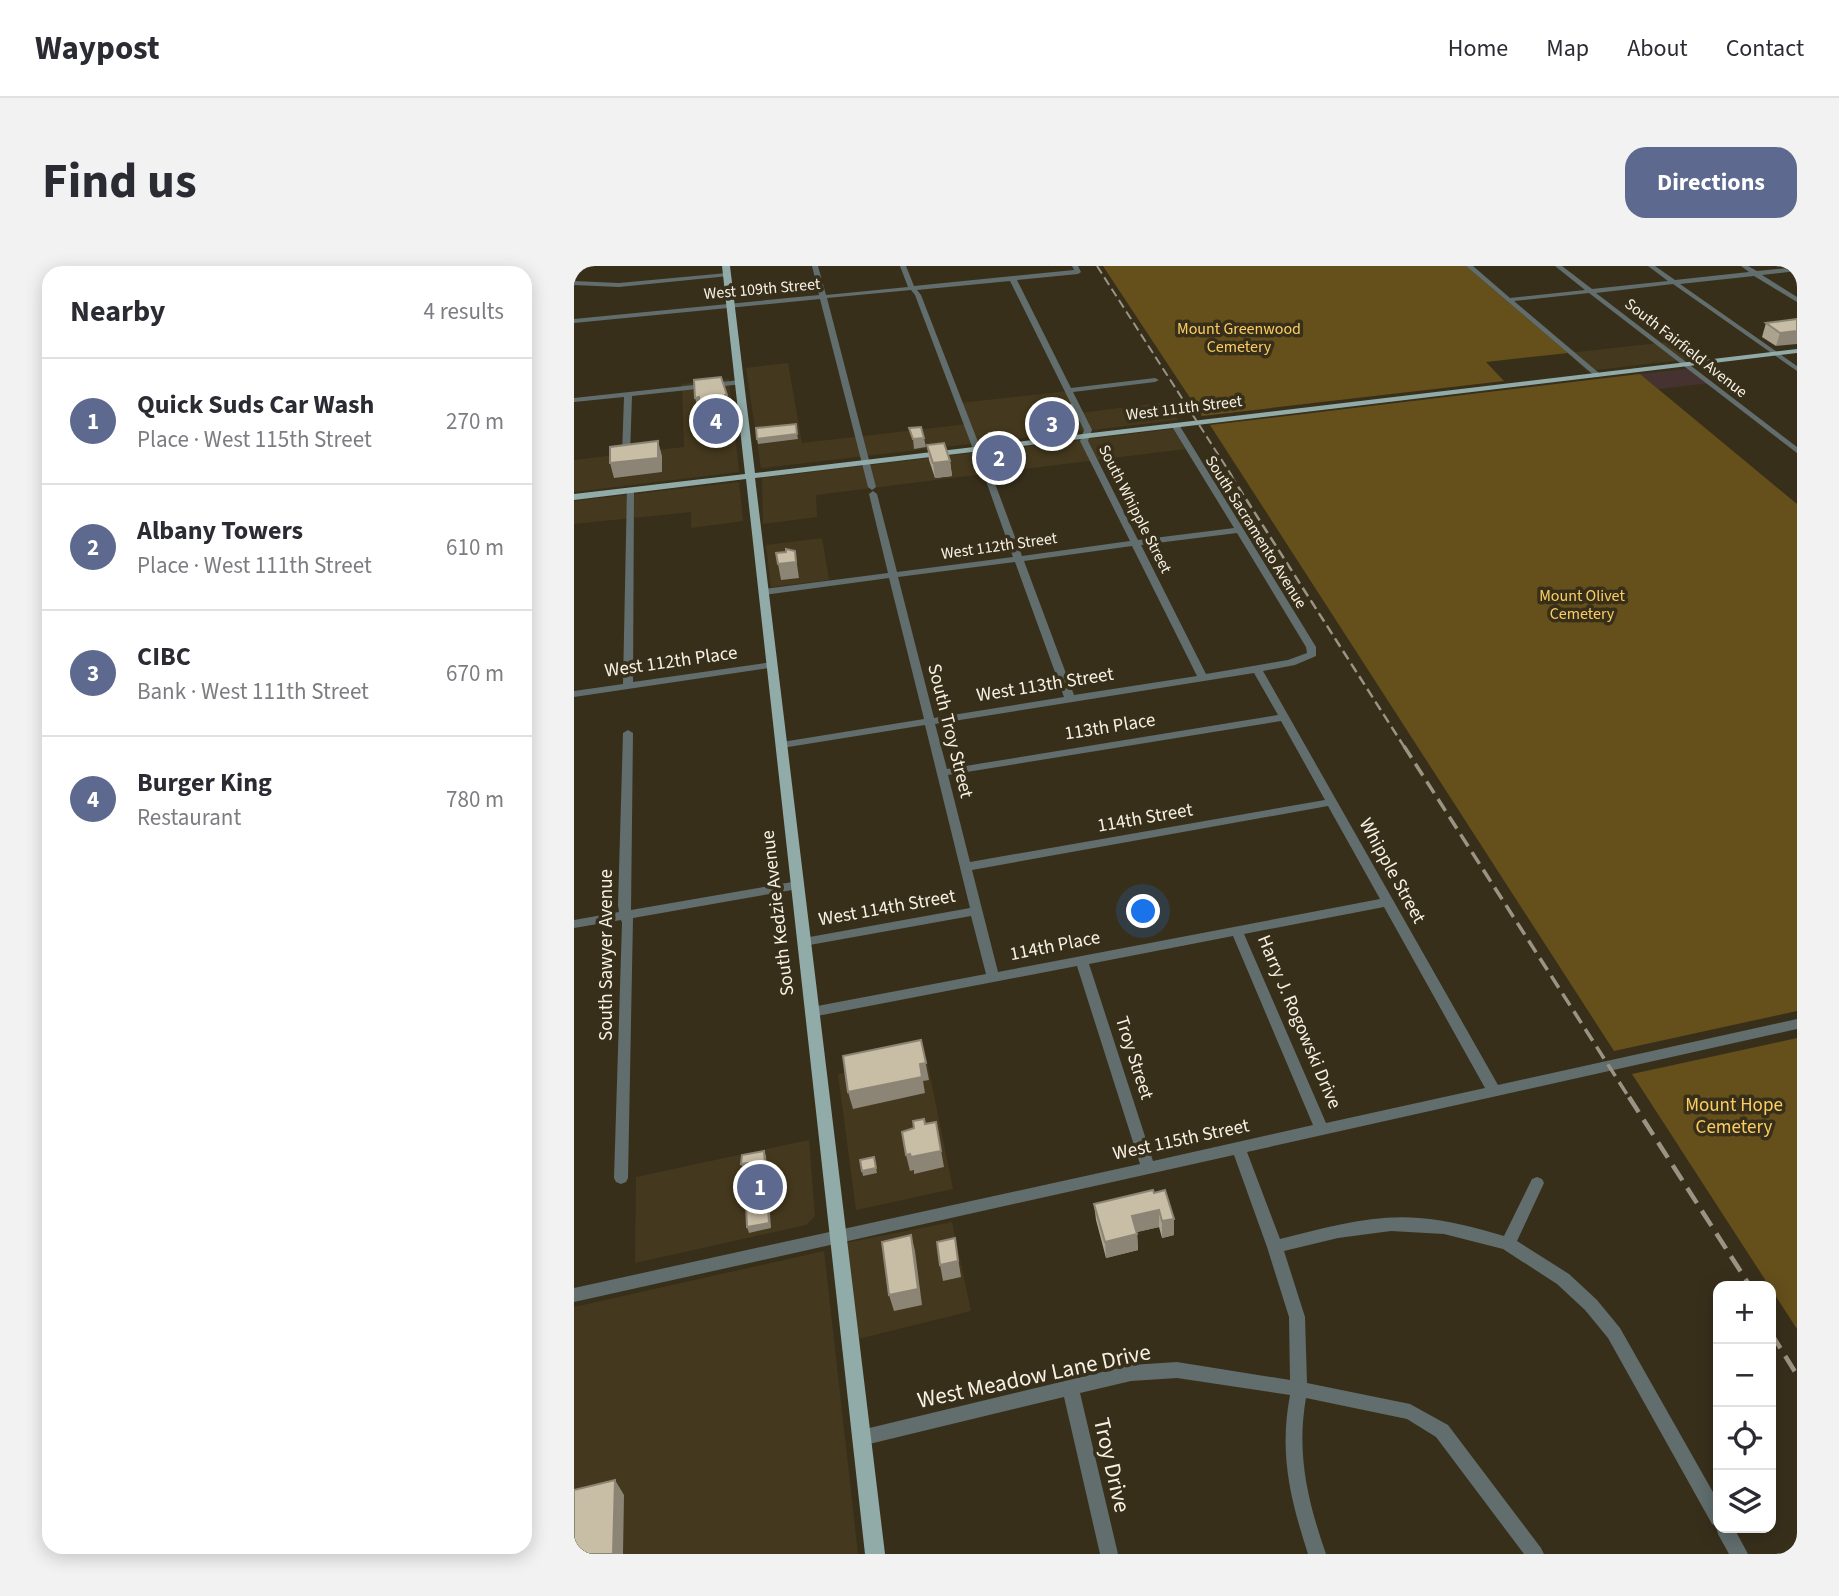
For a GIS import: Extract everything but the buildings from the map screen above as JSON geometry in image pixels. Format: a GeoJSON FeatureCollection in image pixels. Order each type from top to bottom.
{"type":"FeatureCollection","features":[{"type":"Feature","properties":{"kind":"main road","name":"South Kedzie Avenue"},"geometry":{"type":"LineString","coordinates":[[727,270],[875,1554]]}},
{"type":"Feature","properties":{"kind":"main road","name":"West 111th Street"},"geometry":{"type":"LineString","coordinates":[[574,497],[1797,351]]}},
{"type":"Feature","properties":{"kind":"street","name":"South Troy Street"},"geometry":{"type":"LineString","coordinates":[[815,266],[993,978]]}},
{"type":"Feature","properties":{"kind":"street"},"geometry":{"type":"LineString","coordinates":[[903,266],[918,295],[988,475],[1070,699]]}},
{"type":"Feature","properties":{"kind":"street"},"geometry":{"type":"LineString","coordinates":[[992,266],[999,280]]}},
{"type":"Feature","properties":{"kind":"street"},"geometry":{"type":"LineString","coordinates":[[1469,266],[1595,375]]}},
{"type":"Feature","properties":{"kind":"street","name":"South Fairfield Avenue"},"geometry":{"type":"LineString","coordinates":[[1558,266],[1797,451]]}},
{"type":"Feature","properties":{"kind":"street"},"geometry":{"type":"LineString","coordinates":[[1651,266],[1797,369]]}},
{"type":"Feature","properties":{"kind":"street"},"geometry":{"type":"LineString","coordinates":[[1744,266],[1797,300]]}},
{"type":"Feature","properties":{"kind":"street","name":"West 109th Street"},"geometry":{"type":"LineString","coordinates":[[574,321],[1013,279],[1076,269]]}},
{"type":"Feature","properties":{"kind":"street"},"geometry":{"type":"LineString","coordinates":[[1508,300],[1797,269]]}},
{"type":"Feature","properties":{"kind":"street"},"geometry":{"type":"LineString","coordinates":[[574,283],[620,285],[727,270]]}},
{"type":"Feature","properties":{"kind":"street","name":"South Whipple Street"},"geometry":{"type":"LineString","coordinates":[[1013,279],[1088,430],[1084,441],[1203,678]]}},
{"type":"Feature","properties":{"kind":"street"},"geometry":{"type":"LineString","coordinates":[[1069,390],[1156,380]]}},
{"type":"Feature","properties":{"kind":"street"},"geometry":{"type":"LineString","coordinates":[[574,400],[740,382]]}},
{"type":"Feature","properties":{"kind":"street"},"geometry":{"type":"LineString","coordinates":[[626,455],[628,394]]}},
{"type":"Feature","properties":{"kind":"street","name":"South Sacramento Avenue"},"geometry":{"type":"LineString","coordinates":[[1175,425],[1311,647],[1312,654]]}},
{"type":"Feature","properties":{"kind":"street"},"geometry":{"type":"LineString","coordinates":[[628,686],[630,490]]}},
{"type":"Feature","properties":{"kind":"street","name":"West 112th Street"},"geometry":{"type":"LineString","coordinates":[[764,593],[1238,530]]}},
{"type":"Feature","properties":{"kind":"street","name":"West 113th Street"},"geometry":{"type":"LineString","coordinates":[[782,745],[1291,663],[1312,654]]}},
{"type":"Feature","properties":{"kind":"street","name":"West 112th Place"},"geometry":{"type":"LineString","coordinates":[[574,694],[772,665]]}},
{"type":"Feature","properties":{"kind":"street","name":"Whipple Street"},"geometry":{"type":"LineString","coordinates":[[1256,669],[1494,1091]]}},
{"type":"Feature","properties":{"kind":"street","name":"113th Place"},"geometry":{"type":"LineString","coordinates":[[942,772],[1284,717]]}},
{"type":"Feature","properties":{"kind":"street","name":"South Sawyer Avenue"},"geometry":{"type":"LineString","coordinates":[[621,1178],[628,733]]}},
{"type":"Feature","properties":{"kind":"street","name":"114th Street"},"geometry":{"type":"LineString","coordinates":[[965,867],[1332,802]]}},
{"type":"Feature","properties":{"kind":"street"},"geometry":{"type":"LineString","coordinates":[[574,924],[798,886]]}},
{"type":"Feature","properties":{"kind":"street","name":"114th Place"},"geometry":{"type":"LineString","coordinates":[[812,1012],[1388,902]]}},
{"type":"Feature","properties":{"kind":"street","name":"West 114th Street"},"geometry":{"type":"LineString","coordinates":[[804,942],[976,911]]}},
{"type":"Feature","properties":{"kind":"street","name":"Harry J. Rogowski Drive"},"geometry":{"type":"LineString","coordinates":[[1237,931],[1322,1129]]}},
{"type":"Feature","properties":{"kind":"street","name":"Troy Street"},"geometry":{"type":"LineString","coordinates":[[1082,961],[1148,1167]]}},
{"type":"Feature","properties":{"kind":"street","name":"West 115th Street"},"geometry":{"type":"LineString","coordinates":[[574,1295],[1797,1024]]}},
{"type":"Feature","properties":{"kind":"street"},"geometry":{"type":"LineString","coordinates":[[1238,1147],[1275,1247],[1297,1317],[1300,1389],[1295,1412],[1294,1467],[1304,1515],[1317,1554]]}},
{"type":"Feature","properties":{"kind":"street"},"geometry":{"type":"LineString","coordinates":[[1508,1244],[1538,1184]]}},
{"type":"Feature","properties":{"kind":"street"},"geometry":{"type":"LineString","coordinates":[[1275,1247],[1353,1227],[1392,1222],[1440,1225],[1508,1244],[1563,1279],[1591,1305],[1614,1333],[1713,1509]]}},
{"type":"Feature","properties":{"kind":"street","name":"West Meadow Lane Drive"},"geometry":{"type":"LineString","coordinates":[[862,1438],[1131,1373],[1177,1370],[1300,1389]]}},
{"type":"Feature","properties":{"kind":"street","name":"Troy Drive"},"geometry":{"type":"LineString","coordinates":[[1070,1387],[1109,1554]]}},
{"type":"Feature","properties":{"kind":"street"},"geometry":{"type":"LineString","coordinates":[[1300,1389],[1410,1412],[1442,1431],[1535,1554]]}},
{"type":"Feature","properties":{"kind":"street"},"geometry":{"type":"LineString","coordinates":[[1727,1533],[1739,1554]]}},
{"type":"Feature","properties":{"kind":"shaded area"},"geometry":{"type":"Polygon","coordinates":[[[1677,341],[1699,358],[1587,371],[1568,353],[1677,341]]]}},
{"type":"Feature","properties":{"kind":"shaded area"},"geometry":{"type":"Polygon","coordinates":[[[788,363],[802,443],[968,424],[960,403],[1069,391],[1080,413],[1167,402],[1178,420],[761,468],[746,368],[788,363]]]}},
{"type":"Feature","properties":{"kind":"shaded area"},"geometry":{"type":"Polygon","coordinates":[[[1693,368],[1711,383],[1658,389],[1640,374],[1693,368]]]}},
{"type":"Feature","properties":{"kind":"shaded area"},"geometry":{"type":"Polygon","coordinates":[[[729,379],[739,472],[574,492],[574,460],[684,447],[682,384],[729,379]]]}},
{"type":"Feature","properties":{"kind":"shaded area"},"geometry":{"type":"Polygon","coordinates":[[[1173,429],[1185,449],[816,495],[817,517],[763,524],[762,478],[1173,429]]]}},
{"type":"Feature","properties":{"kind":"shaded area"},"geometry":{"type":"Polygon","coordinates":[[[739,482],[743,521],[691,528],[691,512],[574,524],[574,501],[739,482]]]}},
{"type":"Feature","properties":{"kind":"shaded area"},"geometry":{"type":"Polygon","coordinates":[[[822,538],[829,580],[771,587],[766,545],[822,538]]]}},
{"type":"Feature","properties":{"kind":"shaded area"},"geometry":{"type":"Polygon","coordinates":[[[926,1056],[953,1189],[856,1210],[838,1074],[926,1056]]]}},
{"type":"Feature","properties":{"kind":"shaded area"},"geometry":{"type":"Polygon","coordinates":[[[809,1140],[815,1216],[806,1225],[635,1263],[636,1177],[809,1140]]]}},
{"type":"Feature","properties":{"kind":"shaded area"},"geometry":{"type":"Polygon","coordinates":[[[952,1222],[971,1311],[854,1340],[845,1243],[952,1222]]]}},
{"type":"Feature","properties":{"kind":"shaded area"},"geometry":{"type":"Polygon","coordinates":[[[824,1251],[858,1554],[574,1554],[574,1307],[824,1251]]]}},
{"type":"Feature","properties":{"kind":"green space","name":"Mount Greenwood Cemetery"},"geometry":{"type":"Polygon","coordinates":[[[1103,266],[1466,266],[1568,353],[1486,362],[1504,381],[1202,416],[1103,266]]]}},
{"type":"Feature","properties":{"kind":"green space","name":"Mount Olivet Cemetery"},"geometry":{"type":"Polygon","coordinates":[[[1640,374],[1797,504],[1797,1011],[1614,1051],[1210,425],[1640,374]]]}},
{"type":"Feature","properties":{"kind":"green space","name":"Mount Hope Cemetery"},"geometry":{"type":"Polygon","coordinates":[[[1797,1038],[1797,1329],[1776,1297],[1776,1281],[1766,1281],[1632,1074],[1797,1038]]]}},
{"type":"Feature","properties":{"kind":"railway"},"geometry":{"type":"LineString","coordinates":[[1097,266],[1232,476]]}},
{"type":"Feature","properties":{"kind":"railway"},"geometry":{"type":"LineString","coordinates":[[1230,474],[1405,748]]}},
{"type":"Feature","properties":{"kind":"railway"},"geometry":{"type":"LineString","coordinates":[[1404,746],[1630,1099]]}},
{"type":"Feature","properties":{"kind":"railway"},"geometry":{"type":"LineString","coordinates":[[1629,1097],[1747,1281]]}},
{"type":"Feature","properties":{"kind":"railway"},"geometry":{"type":"LineString","coordinates":[[1776,1341],[1797,1375]]}},
{"type":"Feature","properties":{"kind":"place","name":"Burger King"},"geometry":{"type":"Point","coordinates":[716,421]}},
{"type":"Feature","properties":{"kind":"place","name":"CIBC"},"geometry":{"type":"Point","coordinates":[1052,424]}},
{"type":"Feature","properties":{"kind":"place","name":"Albany Towers"},"geometry":{"type":"Point","coordinates":[999,458]}},
{"type":"Feature","properties":{"kind":"place","name":"Quick Suds Car Wash"},"geometry":{"type":"Point","coordinates":[760,1187]}}]}
